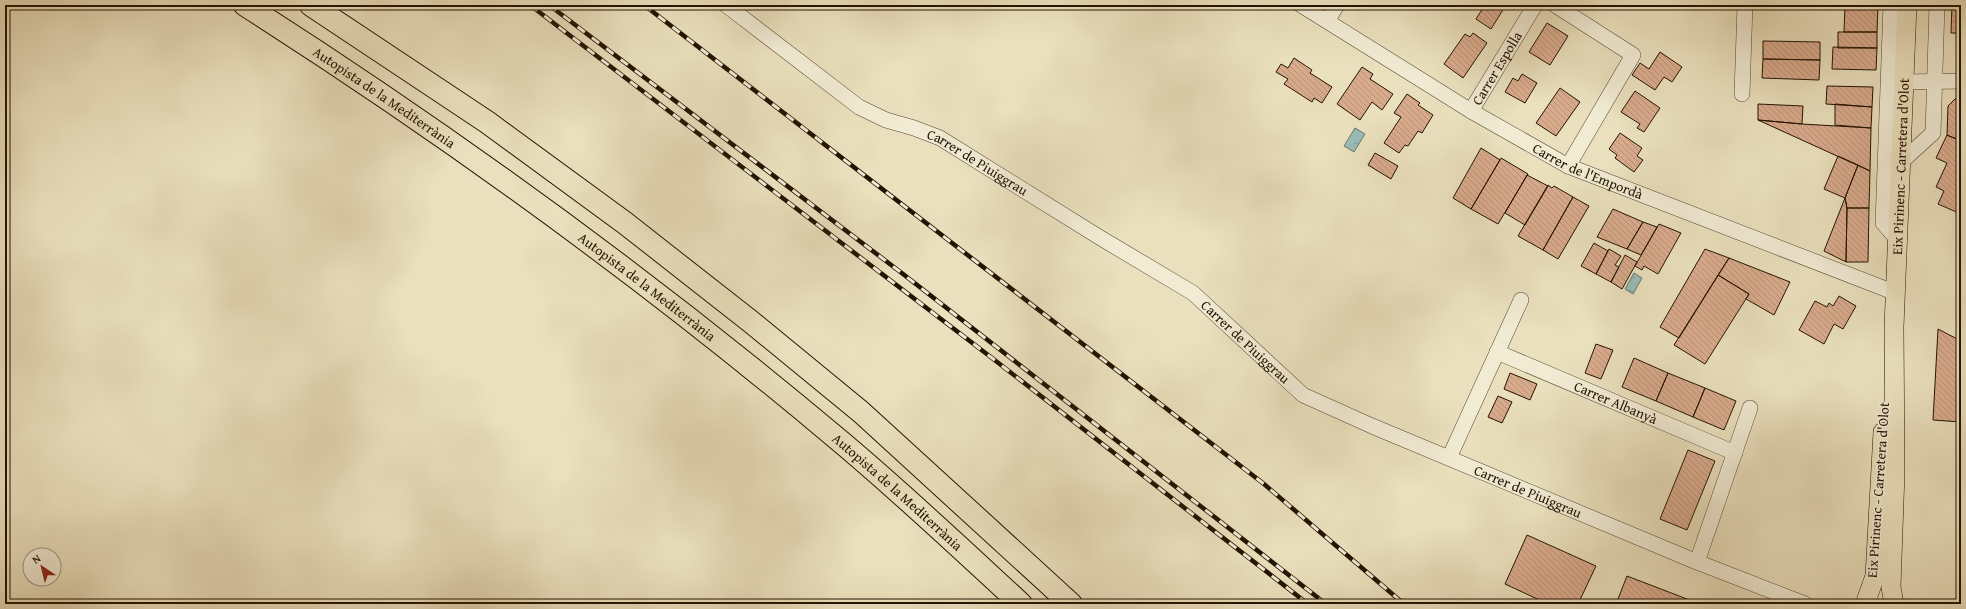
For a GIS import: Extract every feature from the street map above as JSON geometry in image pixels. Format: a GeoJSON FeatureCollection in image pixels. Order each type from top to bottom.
{"type":"FeatureCollection","features":[{"type":"Feature","properties":{"kind":"highway","name":"Autopista de la Mediterrània"},"geometry":{"type":"LineString","coordinates":[[245,5],[323,55],[464,151],[613,260],[726,347],[836,437],[927,517],[1021,604]]}},
{"type":"Feature","properties":{"kind":"highway"},"geometry":{"type":"LineString","coordinates":[[311,5],[487,122],[624,223],[750,321],[861,412],[1071,604]]}},
{"type":"Feature","properties":{"kind":"main road","name":"Eix Pirinenc - Carretera d'Olot"},"geometry":{"type":"LineString","coordinates":[[1894,604],[1891,587],[1895,473],[1894,327],[1907,5]]}},
{"type":"Feature","properties":{"kind":"main road","name":"Eix Pirinenc - Carretera d'Olot"},"geometry":{"type":"LineString","coordinates":[[1865,604],[1875,576],[1885,392],[1894,327]]}},
{"type":"Feature","properties":{"kind":"street","name":"Carrer de Piuiggrau"},"geometry":{"type":"LineString","coordinates":[[726,5],[859,107],[886,120],[914,128],[940,138],[1092,233],[1194,293],[1303,395],[1697,562],[1805,604]]}},
{"type":"Feature","properties":{"kind":"street","name":"Carrer de l'Empordà"},"geometry":{"type":"LineString","coordinates":[[1301,5],[1328,20],[1471,111],[1568,166],[1896,293]]}},
{"type":"Feature","properties":{"kind":"street"},"geometry":{"type":"LineString","coordinates":[[1328,20],[1337,5]]}},
{"type":"Feature","properties":{"kind":"street","name":"Carrer Espolla"},"geometry":{"type":"LineString","coordinates":[[1471,111],[1535,5]]}},
{"type":"Feature","properties":{"kind":"street"},"geometry":{"type":"LineString","coordinates":[[1556,5],[1633,55],[1568,166]]}},
{"type":"Feature","properties":{"kind":"street"},"geometry":{"type":"LineString","coordinates":[[1742,94],[1745,5]]}},
{"type":"Feature","properties":{"kind":"street"},"geometry":{"type":"LineString","coordinates":[[1891,5],[1883,223],[1897,239]]}},
{"type":"Feature","properties":{"kind":"street"},"geometry":{"type":"LineString","coordinates":[[1900,162],[1933,133],[1936,80],[1937,5]]}},
{"type":"Feature","properties":{"kind":"street"},"geometry":{"type":"LineString","coordinates":[[1904,82],[1936,80],[1961,81]]}},
{"type":"Feature","properties":{"kind":"street"},"geometry":{"type":"LineString","coordinates":[[1449,458],[1520,300]]}},
{"type":"Feature","properties":{"kind":"street","name":"Carrer Albanyà"},"geometry":{"type":"LineString","coordinates":[[1497,352],[1735,453]]}},
{"type":"Feature","properties":{"kind":"street"},"geometry":{"type":"LineString","coordinates":[[1697,562],[1750,408]]}},
{"type":"Feature","properties":{"kind":"water"},"geometry":{"type":"Polygon","coordinates":[[[1355,128],[1365,134],[1354,152],[1344,146],[1355,128]]]}},
{"type":"Feature","properties":{"kind":"water"},"geometry":{"type":"Polygon","coordinates":[[[1634,273],[1642,278],[1633,294],[1625,289],[1634,273]]]}},
{"type":"Feature","properties":{"kind":"building"},"geometry":{"type":"Polygon","coordinates":[[[1455,5],[1465,5],[1462,10],[1455,5]]]}},
{"type":"Feature","properties":{"kind":"building"},"geometry":{"type":"Polygon","coordinates":[[[1485,5],[1506,5],[1491,29],[1476,19],[1485,5]]]}},
{"type":"Feature","properties":{"kind":"building"},"geometry":{"type":"Polygon","coordinates":[[[1845,5],[1878,5],[1877,32],[1844,32],[1845,5]]]}},
{"type":"Feature","properties":{"kind":"building"},"geometry":{"type":"Polygon","coordinates":[[[1952,5],[1961,5],[1961,33],[1951,33],[1952,5]]]}},
{"type":"Feature","properties":{"kind":"building"},"geometry":{"type":"Polygon","coordinates":[[[1547,23],[1568,36],[1550,65],[1529,52],[1547,23]]]}},
{"type":"Feature","properties":{"kind":"building"},"geometry":{"type":"Polygon","coordinates":[[[1838,32],[1877,32],[1877,48],[1838,48],[1838,32]]]}},
{"type":"Feature","properties":{"kind":"building"},"geometry":{"type":"Polygon","coordinates":[[[1473,33],[1487,43],[1463,78],[1444,64],[1465,34],[1470,37],[1473,33]]]}},
{"type":"Feature","properties":{"kind":"building"},"geometry":{"type":"Polygon","coordinates":[[[1763,41],[1820,42],[1820,60],[1763,59],[1763,41]]]}},
{"type":"Feature","properties":{"kind":"building"},"geometry":{"type":"Polygon","coordinates":[[[1833,47],[1877,48],[1876,70],[1832,69],[1833,47]]]}},
{"type":"Feature","properties":{"kind":"building"},"geometry":{"type":"Polygon","coordinates":[[[1660,52],[1682,67],[1672,82],[1664,77],[1655,90],[1632,75],[1640,63],[1649,69],[1660,52]]]}},
{"type":"Feature","properties":{"kind":"building"},"geometry":{"type":"Polygon","coordinates":[[[1294,58],[1312,70],[1310,73],[1332,87],[1322,103],[1314,98],[1312,102],[1284,84],[1288,79],[1276,72],[1281,64],[1288,68],[1294,58]]]}},
{"type":"Feature","properties":{"kind":"building"},"geometry":{"type":"Polygon","coordinates":[[[1763,59],[1820,60],[1819,80],[1762,78],[1763,59]]]}},
{"type":"Feature","properties":{"kind":"building"},"geometry":{"type":"Polygon","coordinates":[[[1362,67],[1373,74],[1370,79],[1393,94],[1382,110],[1372,102],[1360,120],[1337,104],[1362,67]]]}},
{"type":"Feature","properties":{"kind":"building"},"geometry":{"type":"Polygon","coordinates":[[[1522,74],[1537,83],[1525,103],[1505,92],[1513,78],[1518,81],[1522,74]]]}},
{"type":"Feature","properties":{"kind":"building"},"geometry":{"type":"Polygon","coordinates":[[[1827,86],[1873,87],[1872,107],[1826,104],[1827,86]]]}},
{"type":"Feature","properties":{"kind":"building"},"geometry":{"type":"Polygon","coordinates":[[[1560,88],[1580,102],[1556,136],[1536,123],[1560,88]]]}},
{"type":"Feature","properties":{"kind":"building"},"geometry":{"type":"Polygon","coordinates":[[[1635,91],[1660,108],[1644,132],[1637,128],[1640,124],[1621,112],[1635,91]]]}},
{"type":"Feature","properties":{"kind":"building"},"geometry":{"type":"Polygon","coordinates":[[[1407,94],[1420,103],[1418,105],[1433,115],[1422,133],[1418,131],[1408,146],[1405,145],[1399,153],[1384,143],[1401,117],[1394,113],[1407,94]]]}},
{"type":"Feature","properties":{"kind":"building"},"geometry":{"type":"Polygon","coordinates":[[[1956,98],[1961,98],[1961,141],[1947,135],[1948,106],[1956,98]]]}},
{"type":"Feature","properties":{"kind":"building"},"geometry":{"type":"Polygon","coordinates":[[[1758,104],[1803,106],[1802,124],[1758,120],[1758,104]]]}},
{"type":"Feature","properties":{"kind":"building"},"geometry":{"type":"Polygon","coordinates":[[[1835,104],[1872,107],[1871,128],[1835,125],[1835,104]]]}},
{"type":"Feature","properties":{"kind":"building"},"geometry":{"type":"Polygon","coordinates":[[[1758,120],[1871,128],[1870,171],[1758,120]]]}},
{"type":"Feature","properties":{"kind":"building"},"geometry":{"type":"Polygon","coordinates":[[[1620,133],[1642,148],[1637,156],[1643,160],[1634,172],[1615,158],[1617,155],[1609,149],[1620,133]]]}},
{"type":"Feature","properties":{"kind":"building"},"geometry":{"type":"Polygon","coordinates":[[[1947,135],[1961,141],[1961,214],[1938,204],[1944,191],[1936,187],[1947,163],[1936,158],[1947,135]]]}},
{"type":"Feature","properties":{"kind":"building"},"geometry":{"type":"Polygon","coordinates":[[[1481,148],[1500,160],[1471,209],[1453,198],[1481,148]]]}},
{"type":"Feature","properties":{"kind":"building"},"geometry":{"type":"Polygon","coordinates":[[[1375,153],[1398,166],[1391,179],[1368,165],[1375,153]]]}},
{"type":"Feature","properties":{"kind":"building"},"geometry":{"type":"Polygon","coordinates":[[[1838,156],[1858,165],[1845,198],[1824,189],[1838,156]]]}},
{"type":"Feature","properties":{"kind":"building"},"geometry":{"type":"Polygon","coordinates":[[[1501,158],[1528,174],[1498,224],[1471,209],[1501,158]]]}},
{"type":"Feature","properties":{"kind":"building"},"geometry":{"type":"Polygon","coordinates":[[[1858,165],[1870,171],[1869,208],[1847,208],[1845,198],[1858,165]]]}},
{"type":"Feature","properties":{"kind":"building"},"geometry":{"type":"Polygon","coordinates":[[[1527,175],[1548,186],[1525,225],[1505,213],[1527,175]]]}},
{"type":"Feature","properties":{"kind":"building"},"geometry":{"type":"Polygon","coordinates":[[[1548,185],[1552,188],[1554,186],[1573,197],[1543,250],[1518,236],[1548,185]]]}},
{"type":"Feature","properties":{"kind":"building"},"geometry":{"type":"Polygon","coordinates":[[[1573,197],[1589,206],[1558,259],[1543,250],[1573,197]]]}},
{"type":"Feature","properties":{"kind":"building"},"geometry":{"type":"Polygon","coordinates":[[[1845,198],[1847,208],[1846,262],[1824,251],[1845,198]]]}},
{"type":"Feature","properties":{"kind":"building"},"geometry":{"type":"Polygon","coordinates":[[[1847,208],[1869,208],[1868,262],[1846,262],[1847,208]]]}},
{"type":"Feature","properties":{"kind":"building"},"geometry":{"type":"Polygon","coordinates":[[[1613,209],[1643,222],[1627,249],[1597,237],[1613,209]]]}},
{"type":"Feature","properties":{"kind":"building"},"geometry":{"type":"Polygon","coordinates":[[[1643,222],[1657,227],[1641,255],[1627,249],[1643,222]]]}},
{"type":"Feature","properties":{"kind":"building"},"geometry":{"type":"Polygon","coordinates":[[[1659,224],[1681,233],[1658,274],[1644,266],[1642,270],[1635,266],[1659,224]]]}},
{"type":"Feature","properties":{"kind":"building"},"geometry":{"type":"Polygon","coordinates":[[[1594,243],[1608,251],[1596,274],[1581,266],[1594,243]]]}},
{"type":"Feature","properties":{"kind":"building"},"geometry":{"type":"Polygon","coordinates":[[[1609,249],[1621,256],[1615,265],[1619,267],[1611,282],[1596,274],[1609,249]]]}},
{"type":"Feature","properties":{"kind":"building"},"geometry":{"type":"Polygon","coordinates":[[[1705,249],[1729,258],[1679,338],[1660,327],[1705,249]]]}},
{"type":"Feature","properties":{"kind":"building"},"geometry":{"type":"Polygon","coordinates":[[[1625,255],[1637,262],[1622,289],[1611,282],[1625,255]]]}},
{"type":"Feature","properties":{"kind":"building"},"geometry":{"type":"Polygon","coordinates":[[[1729,258],[1790,282],[1774,315],[1746,299],[1749,294],[1718,275],[1729,258]]]}},
{"type":"Feature","properties":{"kind":"building"},"geometry":{"type":"Polygon","coordinates":[[[1718,275],[1749,294],[1705,364],[1674,345],[1718,275]]]}},
{"type":"Feature","properties":{"kind":"building"},"geometry":{"type":"Polygon","coordinates":[[[1839,296],[1856,306],[1843,329],[1834,324],[1824,344],[1799,330],[1815,301],[1827,307],[1829,303],[1833,306],[1839,296]]]}},
{"type":"Feature","properties":{"kind":"building"},"geometry":{"type":"Polygon","coordinates":[[[1938,329],[1961,341],[1961,422],[1933,420],[1938,329]]]}},
{"type":"Feature","properties":{"kind":"building"},"geometry":{"type":"Polygon","coordinates":[[[1596,344],[1613,350],[1601,379],[1585,373],[1596,344]]]}},
{"type":"Feature","properties":{"kind":"building"},"geometry":{"type":"Polygon","coordinates":[[[1634,358],[1668,373],[1656,401],[1622,387],[1634,358]]]}},
{"type":"Feature","properties":{"kind":"building"},"geometry":{"type":"Polygon","coordinates":[[[1510,373],[1537,384],[1530,400],[1504,389],[1510,373]]]}},
{"type":"Feature","properties":{"kind":"building"},"geometry":{"type":"Polygon","coordinates":[[[1668,373],[1705,388],[1693,417],[1656,401],[1668,373]]]}},
{"type":"Feature","properties":{"kind":"building"},"geometry":{"type":"Polygon","coordinates":[[[1705,388],[1736,401],[1724,430],[1693,417],[1705,388]]]}},
{"type":"Feature","properties":{"kind":"building"},"geometry":{"type":"Polygon","coordinates":[[[1498,396],[1512,402],[1502,423],[1488,417],[1498,396]]]}},
{"type":"Feature","properties":{"kind":"building"},"geometry":{"type":"Polygon","coordinates":[[[1688,450],[1715,461],[1687,530],[1660,519],[1688,450]]]}},
{"type":"Feature","properties":{"kind":"building"},"geometry":{"type":"Polygon","coordinates":[[[1527,535],[1596,566],[1578,604],[1548,604],[1505,584],[1527,535]]]}},
{"type":"Feature","properties":{"kind":"building"},"geometry":{"type":"Polygon","coordinates":[[[1627,576],[1700,604],[1616,604],[1627,576]]]}},
{"type":"Feature","properties":{"kind":"building"},"geometry":{"type":"Polygon","coordinates":[[[1925,599],[1940,604],[1923,604],[1925,599]]]}},
{"type":"Feature","properties":{"kind":"railway"},"geometry":{"type":"LineString","coordinates":[[530,5],[992,358],[1308,604]]}},
{"type":"Feature","properties":{"kind":"railway"},"geometry":{"type":"LineString","coordinates":[[549,5],[903,274],[1326,604]]}},
{"type":"Feature","properties":{"kind":"railway"},"geometry":{"type":"LineString","coordinates":[[644,5],[1264,484],[1404,604]]}}]}
